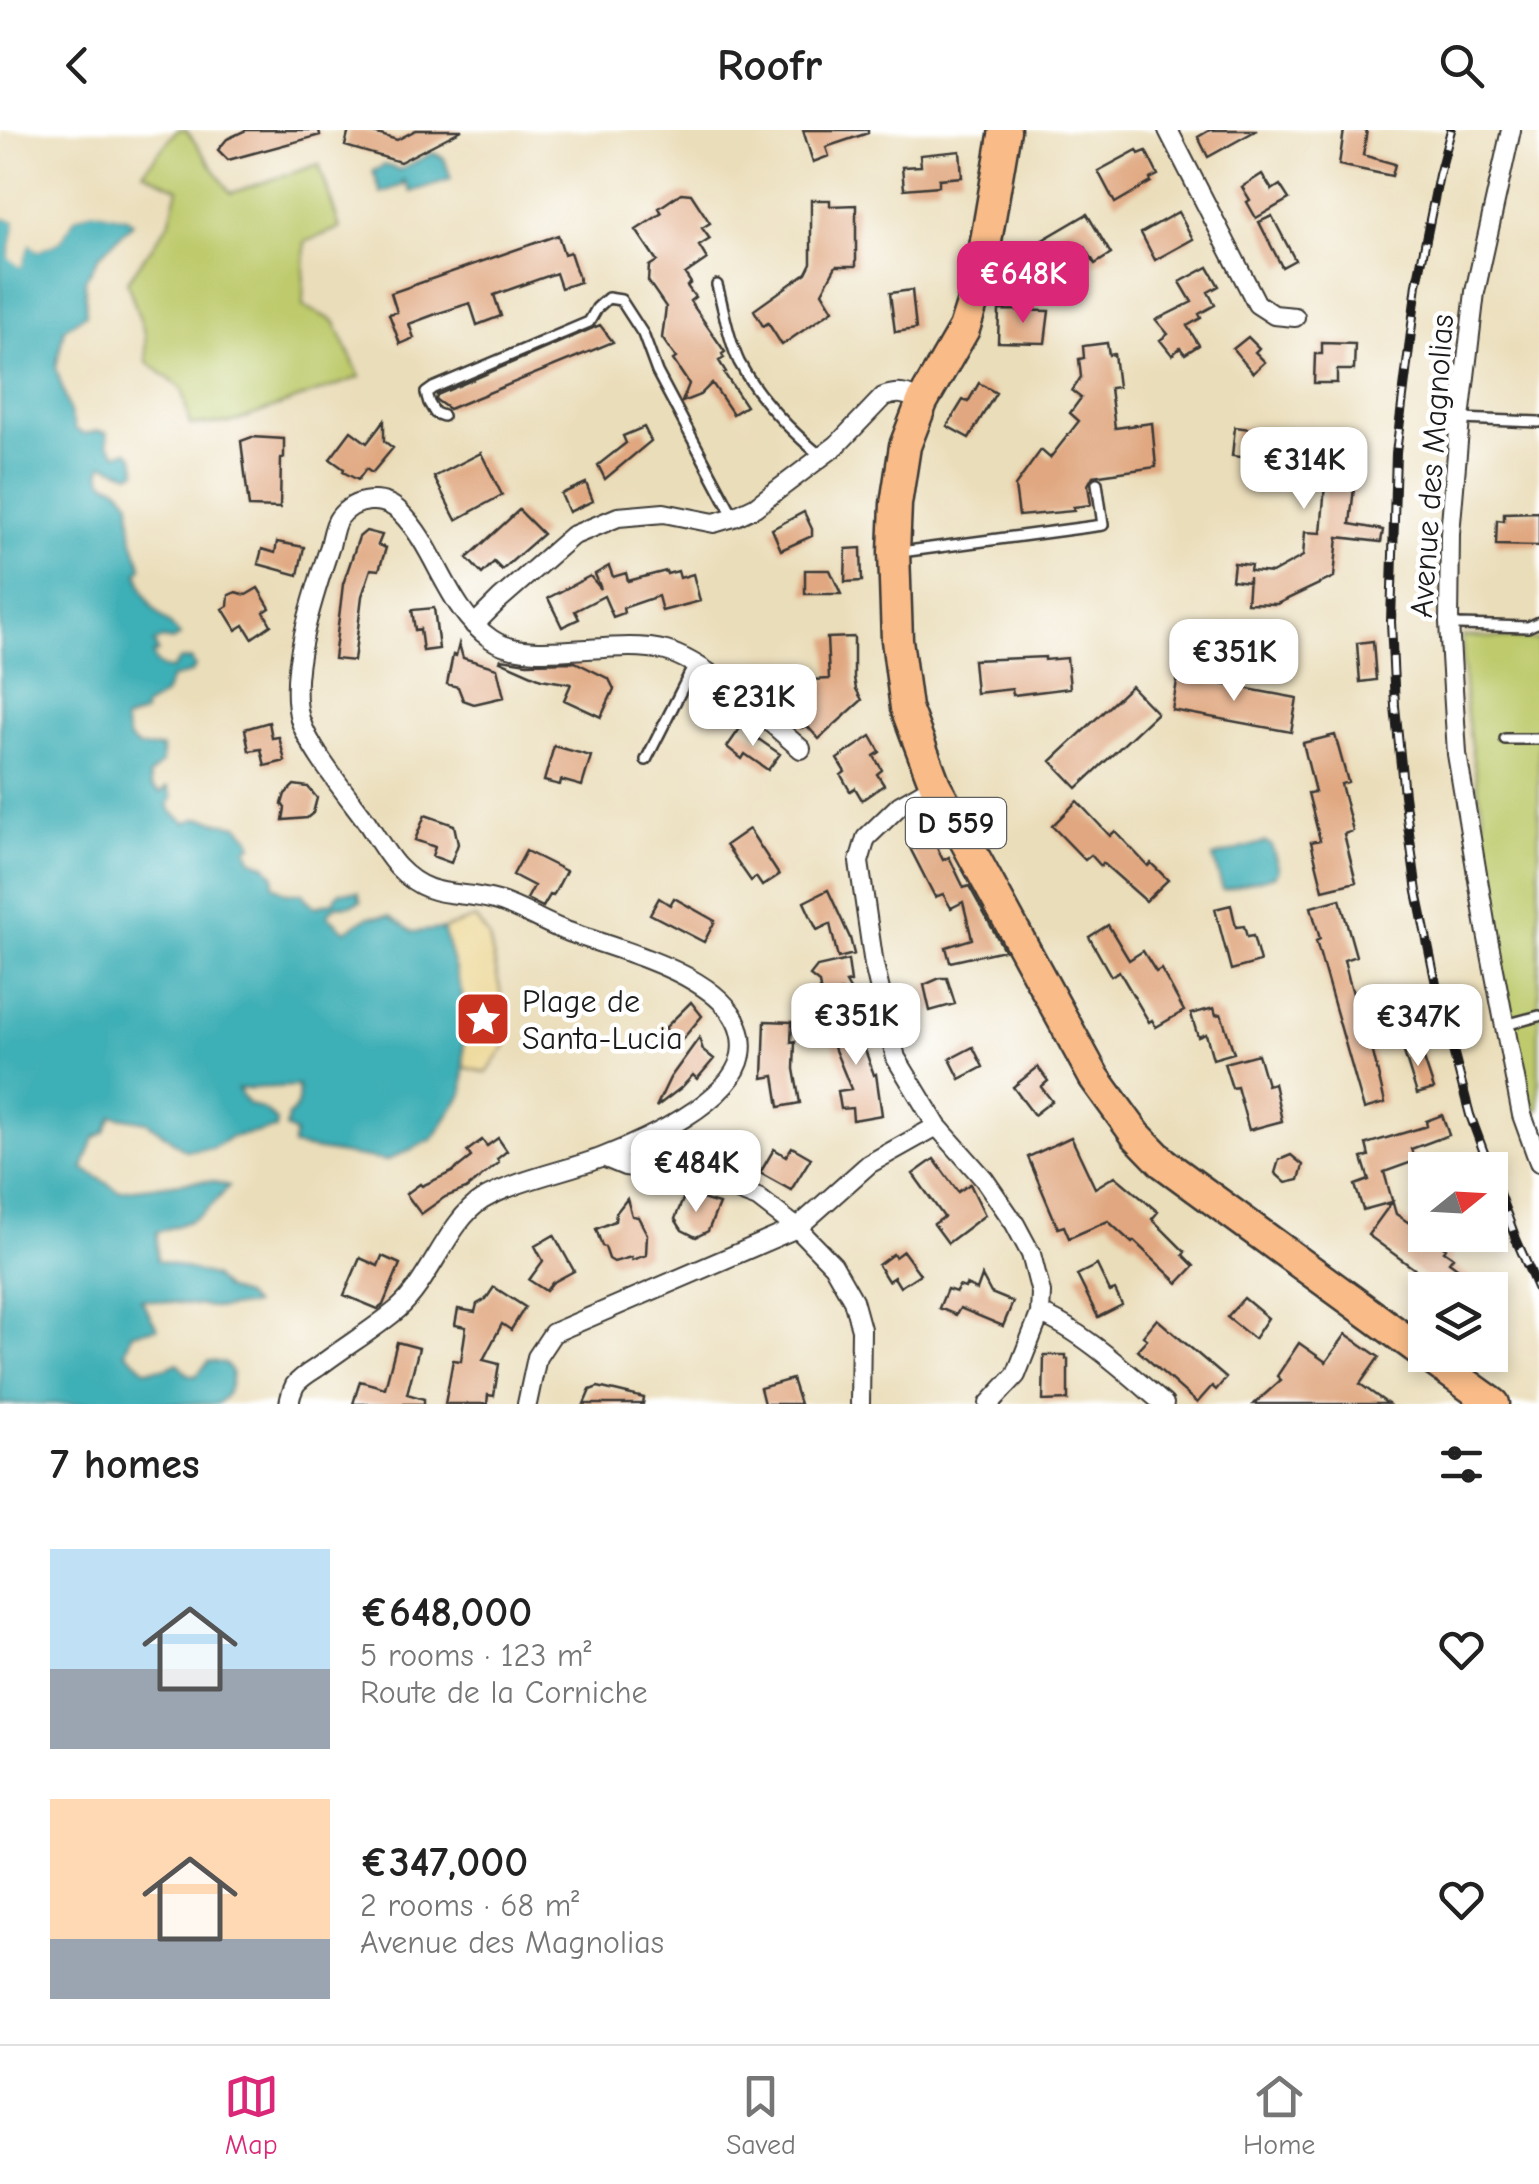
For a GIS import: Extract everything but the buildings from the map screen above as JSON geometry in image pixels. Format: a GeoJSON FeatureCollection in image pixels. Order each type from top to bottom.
{"type":"FeatureCollection","features":[{"type":"Feature","properties":{"kind":"main road","name":"D 559"},"geometry":{"type":"LineString","coordinates":[[1005,130],[979,282],[964,329],[922,402],[905,446],[894,552],[896,640],[906,708],[935,785],[1094,1077],[1136,1135],[1163,1163],[1408,1341]]}},
{"type":"Feature","properties":{"kind":"main road","name":"D 559"},"geometry":{"type":"LineString","coordinates":[[1450,1372],[1494,1404]]}},
{"type":"Feature","properties":{"kind":"street"},"geometry":{"type":"LineString","coordinates":[[1168,130],[1257,304],[1274,315],[1295,317]]}},
{"type":"Feature","properties":{"kind":"street","name":"Avenue des Magnolias"},"geometry":{"type":"LineString","coordinates":[[1510,130],[1475,292],[1450,534],[1449,623],[1457,754],[1522,1115],[1539,1162]]}},
{"type":"Feature","properties":{"kind":"street"},"geometry":{"type":"LineString","coordinates":[[474,625],[572,536],[618,517],[664,512],[714,523],[734,517],[755,507],[822,457],[883,397],[896,392],[922,402]]}},
{"type":"Feature","properties":{"kind":"street"},"geometry":{"type":"LineString","coordinates":[[289,1404],[296,1382],[400,1308],[417,1289],[463,1216],[479,1202],[528,1181],[603,1157],[689,1115],[737,1070],[742,1048],[739,1026],[730,1009],[711,992],[664,966],[561,929],[493,899],[445,894],[422,887],[397,866],[312,744],[300,718],[297,674],[314,594],[338,518],[371,500],[390,503],[405,516],[458,604],[493,641],[514,650],[633,647],[665,651],[726,687],[801,749]]}},
{"type":"Feature","properties":{"kind":"street"},"geometry":{"type":"LineString","coordinates":[[935,785],[900,805],[866,838],[859,862],[874,965],[896,1058],[937,1126],[984,1179],[1015,1224],[1031,1254],[1041,1293],[1040,1314],[1016,1374],[989,1404]]}},
{"type":"Feature","properties":{"kind":"street"},"geometry":{"type":"LineString","coordinates":[[527,1404],[536,1357],[552,1333],[796,1228],[869,1164],[937,1126]]}},
{"type":"Feature","properties":{"kind":"street"},"geometry":{"type":"LineString","coordinates":[[603,1157],[625,1166],[698,1175],[758,1198],[796,1228],[833,1264],[853,1300],[861,1330],[860,1404]]}},
{"type":"Feature","properties":{"kind":"street"},"geometry":{"type":"LineString","coordinates":[[1040,1314],[1057,1320],[1164,1404]]}},
{"type":"Feature","properties":{"kind":"lane"},"geometry":{"type":"LineString","coordinates":[[716,285],[738,360],[760,394],[822,457]]}},
{"type":"Feature","properties":{"kind":"lane"},"geometry":{"type":"LineString","coordinates":[[443,416],[435,414],[428,403],[426,394],[433,388],[589,322],[608,298],[622,300],[643,334],[658,372],[734,517]]}},
{"type":"Feature","properties":{"kind":"lane"},"geometry":{"type":"LineString","coordinates":[[1460,419],[1539,422]]}},
{"type":"Feature","properties":{"kind":"lane"},"geometry":{"type":"LineString","coordinates":[[894,552],[1104,526],[1097,483]]}},
{"type":"Feature","properties":{"kind":"lane"},"geometry":{"type":"LineString","coordinates":[[1449,623],[1528,627],[1539,622]]}},
{"type":"Feature","properties":{"kind":"lane"},"geometry":{"type":"LineString","coordinates":[[646,760],[694,665]]}},
{"type":"Feature","properties":{"kind":"lane"},"geometry":{"type":"LineString","coordinates":[[1505,739],[1539,739]]}},
{"type":"Feature","properties":{"kind":"lane"},"geometry":{"type":"LineString","coordinates":[[1504,1025],[1539,1016]]}},
{"type":"Feature","properties":{"kind":"green space"},"geometry":{"type":"Polygon","coordinates":[[[177,130],[186,130],[231,193],[319,164],[340,228],[305,242],[303,306],[334,321],[360,377],[231,423],[190,425],[182,389],[147,362],[145,334],[127,282],[169,223],[178,189],[143,172],[177,130]]]}},
{"type":"Feature","properties":{"kind":"green space"},"geometry":{"type":"Polygon","coordinates":[[[1462,636],[1539,640],[1539,1109],[1531,1108],[1519,1073],[1476,821],[1484,820],[1468,728],[1462,636]]]}},
{"type":"Feature","properties":{"kind":"sand","name":"Plage de Santa-Lucia"},"geometry":{"type":"Polygon","coordinates":[[[475,918],[489,937],[506,1045],[487,1073],[464,1067],[462,994],[443,929],[475,918]]]}},
{"type":"Feature","properties":{"kind":"water"},"geometry":{"type":"Polygon","coordinates":[[[433,153],[444,158],[451,179],[411,192],[404,180],[403,185],[381,193],[373,171],[385,165],[400,170],[433,153]]]}},
{"type":"Feature","properties":{"kind":"water"},"geometry":{"type":"Polygon","coordinates":[[[93,210],[125,217],[133,223],[99,256],[85,280],[86,314],[64,329],[56,368],[75,429],[83,434],[107,433],[108,444],[117,454],[128,451],[134,457],[137,471],[130,474],[103,464],[100,473],[130,502],[132,536],[142,568],[138,572],[143,587],[153,607],[180,636],[173,641],[162,639],[154,643],[158,652],[153,654],[155,661],[172,669],[179,660],[191,659],[195,667],[191,673],[171,678],[164,695],[144,707],[144,713],[124,721],[129,739],[138,747],[162,748],[162,763],[149,776],[152,787],[161,793],[168,787],[172,798],[168,805],[173,813],[186,823],[205,819],[238,825],[250,838],[252,845],[247,848],[251,859],[265,865],[274,876],[273,885],[287,893],[303,893],[315,907],[335,901],[340,892],[358,892],[361,901],[335,906],[327,915],[345,931],[368,917],[390,916],[412,932],[443,929],[462,994],[463,1093],[433,1139],[386,1161],[293,1146],[295,1133],[286,1128],[288,1116],[298,1103],[298,1086],[238,1089],[248,1104],[265,1110],[277,1121],[276,1129],[231,1137],[213,1148],[185,1150],[147,1122],[112,1116],[105,1132],[94,1138],[83,1168],[119,1191],[196,1181],[229,1186],[198,1216],[157,1232],[157,1260],[213,1276],[225,1289],[244,1296],[253,1305],[221,1308],[141,1299],[157,1328],[132,1333],[125,1352],[145,1370],[178,1363],[187,1374],[196,1376],[209,1361],[224,1363],[232,1372],[231,1381],[227,1394],[217,1404],[0,1404],[0,217],[16,221],[9,257],[21,266],[30,242],[37,251],[60,241],[75,217],[93,210]]]}},
{"type":"Feature","properties":{"kind":"water"},"geometry":{"type":"Polygon","coordinates":[[[1265,842],[1271,845],[1279,869],[1276,875],[1223,890],[1213,857],[1265,842]]]}},
{"type":"Feature","properties":{"kind":"pier"},"geometry":{"type":"Polygon","coordinates":[[[93,205],[127,212],[125,217],[93,210],[75,217],[60,241],[37,251],[30,243],[21,267],[9,258],[16,221],[0,217],[0,212],[20,219],[14,256],[19,259],[27,238],[33,238],[39,245],[57,237],[71,213],[93,205]]]}},
{"type":"Feature","properties":{"kind":"railway"},"geometry":{"type":"LineString","coordinates":[[1451,130],[1417,284],[1396,453],[1391,622],[1395,706],[1417,892],[1437,989],[1470,1115],[1539,1292]]}},
{"type":"Feature","properties":{"kind":"place","name":"Plage de Santa-Lucia"},"geometry":{"type":"Point","coordinates":[483,1019]}}]}
